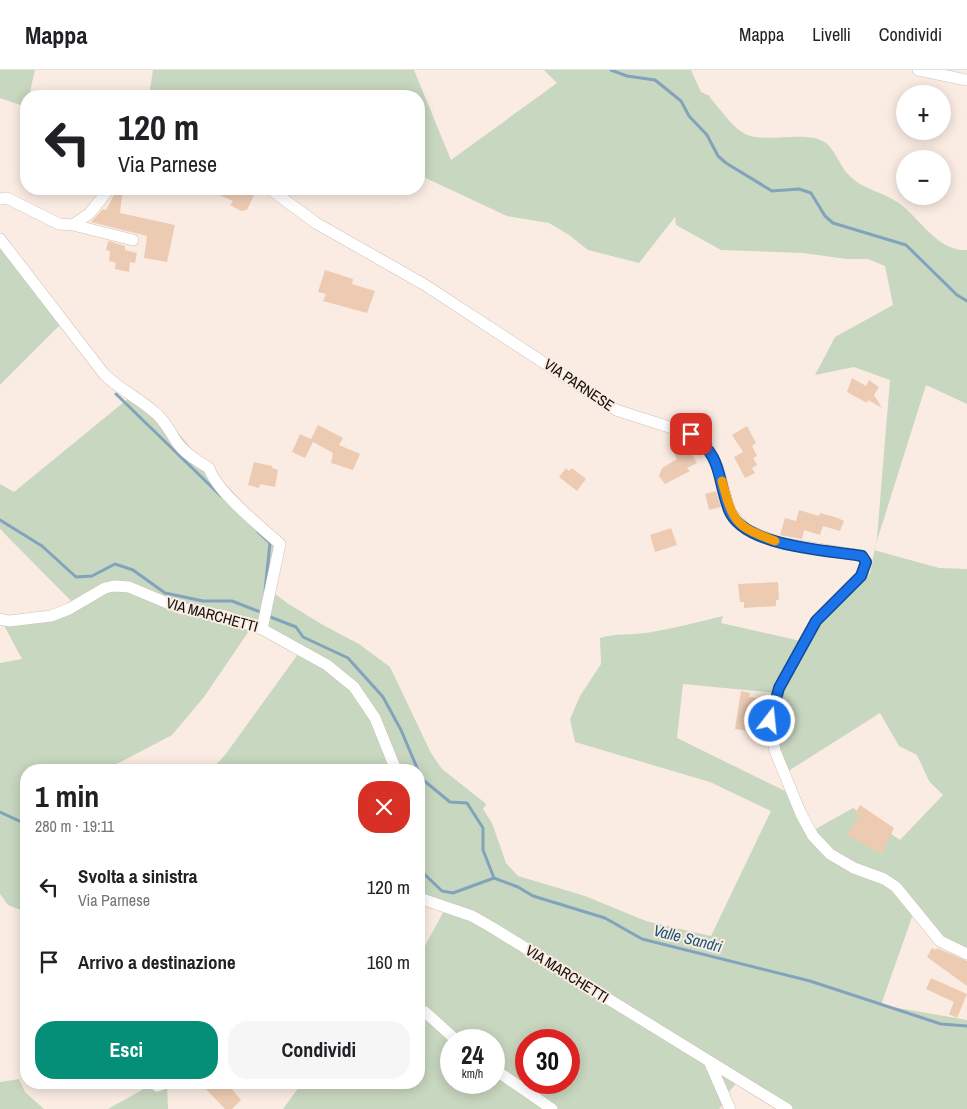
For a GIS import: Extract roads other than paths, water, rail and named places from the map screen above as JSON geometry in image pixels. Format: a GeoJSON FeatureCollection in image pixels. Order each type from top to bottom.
{"type":"FeatureCollection","features":[{"type":"Feature","properties":{"kind":"street"},"geometry":{"type":"LineString","coordinates":[[918,70],[967,80]]}},
{"type":"Feature","properties":{"kind":"street"},"geometry":{"type":"LineString","coordinates":[[74,225],[90,213],[104,195]]}},
{"type":"Feature","properties":{"kind":"street","name":"VIA PARNESE"},"geometry":{"type":"LineString","coordinates":[[278,195],[316,223],[425,285],[616,410],[691,434],[708,446],[718,469],[730,512],[747,530],[780,543],[862,556],[866,562],[861,576],[816,621],[779,688],[770,721],[775,751],[801,814],[818,842],[830,854],[854,868],[884,879],[896,887],[940,941],[967,954]]}},
{"type":"Feature","properties":{"kind":"street"},"geometry":{"type":"LineString","coordinates":[[0,199],[7,198],[59,224],[74,225],[133,240]]}},
{"type":"Feature","properties":{"kind":"street"},"geometry":{"type":"LineString","coordinates":[[0,239],[104,374],[118,388],[158,415],[185,452],[209,468],[212,478],[255,522],[280,544],[263,624]]}},
{"type":"Feature","properties":{"kind":"street","name":"VIA MARCHETTI"},"geometry":{"type":"LineString","coordinates":[[0,618],[8,621],[51,616],[70,609],[105,588],[114,586],[128,587],[179,608],[263,624],[327,665],[354,688],[375,718],[394,764]]}},
{"type":"Feature","properties":{"kind":"street","name":"VIA MARCHETTI"},"geometry":{"type":"LineString","coordinates":[[425,900],[472,916],[486,924],[787,1109]]}},
{"type":"Feature","properties":{"kind":"street"},"geometry":{"type":"LineString","coordinates":[[425,1012],[444,1029]]}},
{"type":"Feature","properties":{"kind":"street"},"geometry":{"type":"LineString","coordinates":[[709,1061],[730,1109]]}},
{"type":"Feature","properties":{"kind":"street"},"geometry":{"type":"LineString","coordinates":[[505,1077],[552,1109]]}},
{"type":"Feature","properties":{"kind":"waterway"},"geometry":{"type":"LineString","coordinates":[[611,70],[627,76],[655,80],[681,101],[689,116],[707,135],[718,156],[726,163],[772,191],[799,189],[811,193],[825,216],[833,223],[906,245],[957,295],[967,301]]}},
{"type":"Feature","properties":{"kind":"waterway"},"geometry":{"type":"LineString","coordinates":[[116,394],[221,496]]}},
{"type":"Feature","properties":{"kind":"waterway"},"geometry":{"type":"LineString","coordinates":[[0,520],[42,546],[76,577],[92,576],[115,564],[133,570],[165,593],[203,601],[232,601],[263,613]]}},
{"type":"Feature","properties":{"kind":"waterway"},"geometry":{"type":"LineString","coordinates":[[258,532],[270,543],[265,591]]}},
{"type":"Feature","properties":{"kind":"waterway"},"geometry":{"type":"LineString","coordinates":[[268,616],[296,627],[303,637],[348,658],[383,697],[401,730],[415,764]]}},
{"type":"Feature","properties":{"kind":"waterway"},"geometry":{"type":"LineString","coordinates":[[425,781],[450,802],[467,803],[483,828],[483,850],[494,878]]}},
{"type":"Feature","properties":{"kind":"waterway","name":"Valle Sandri"},"geometry":{"type":"LineString","coordinates":[[0,812],[20,821]]}},
{"type":"Feature","properties":{"kind":"waterway","name":"Valle Sandri"},"geometry":{"type":"LineString","coordinates":[[425,875],[442,891],[453,893],[494,878],[518,887],[533,896],[605,918],[642,939],[810,981],[941,1024],[967,1026]]}}]}
